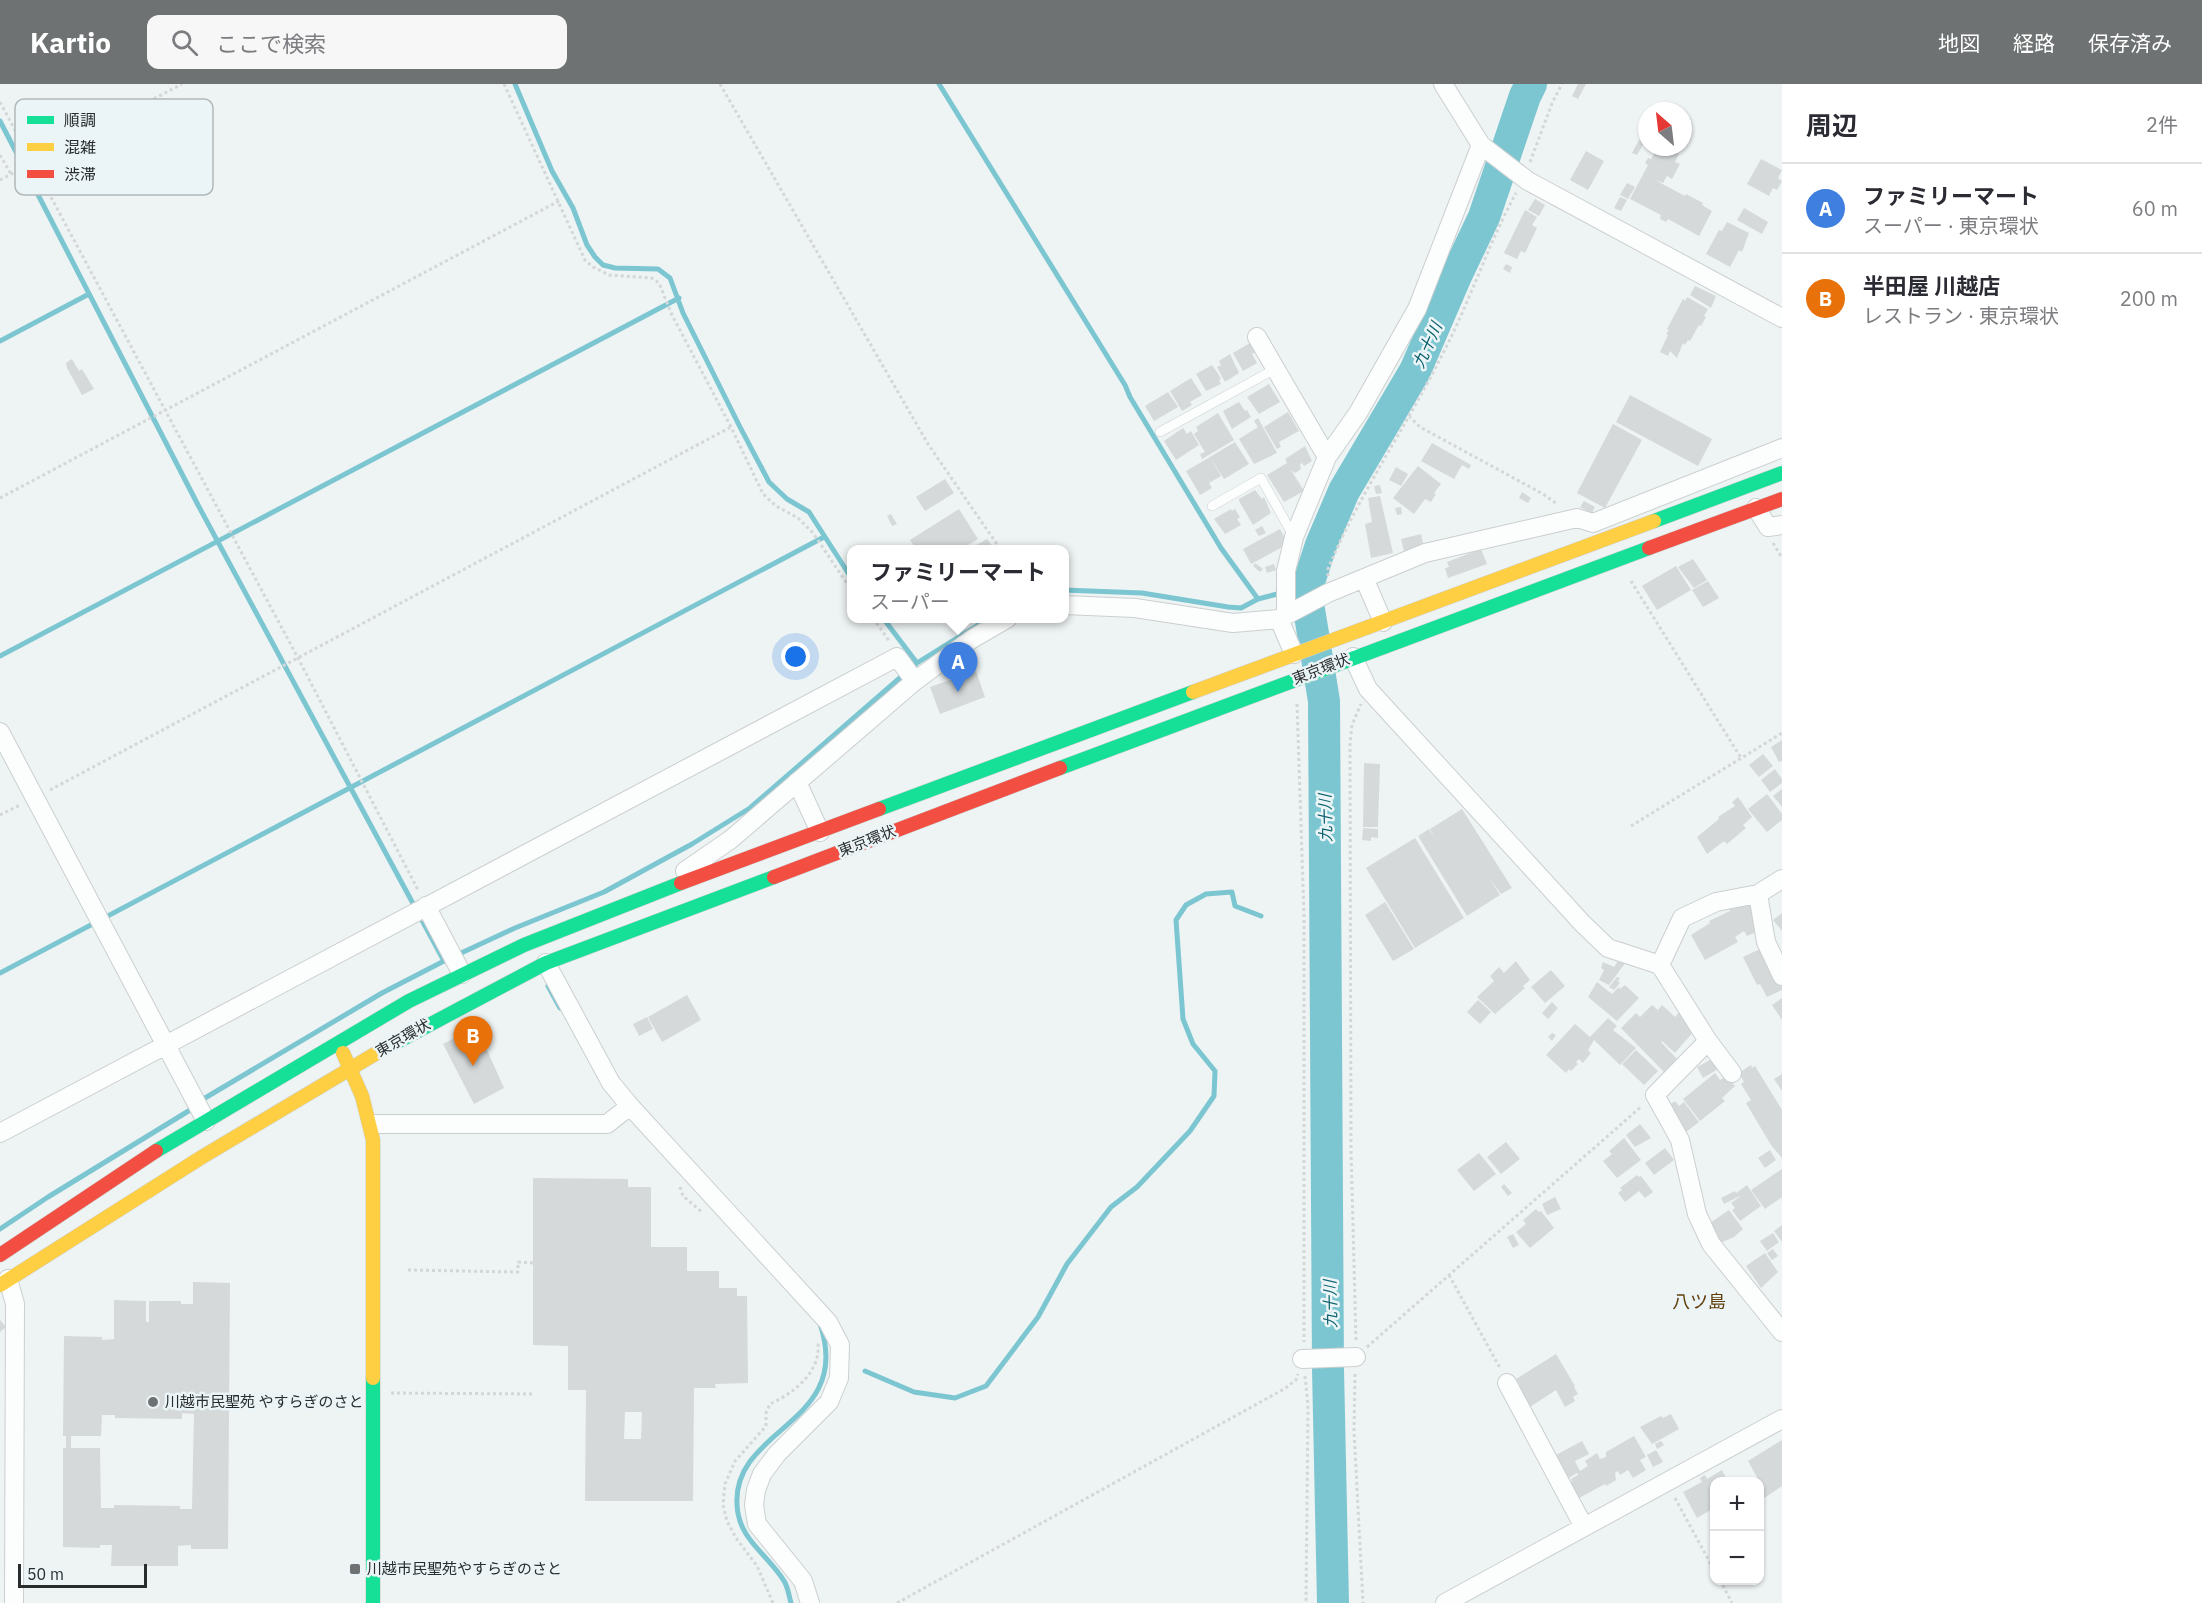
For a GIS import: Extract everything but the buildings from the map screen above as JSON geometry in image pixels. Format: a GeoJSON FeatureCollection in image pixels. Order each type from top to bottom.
{"type":"FeatureCollection","features":[{"type":"Feature","properties":{"kind":"main road","name":"東京環状"},"geometry":{"type":"LineString","coordinates":[[0,1255],[150,1155],[337,1043],[462,974],[524,945],[649,895],[1782,473]]}},
{"type":"Feature","properties":{"kind":"main road","name":"東京環状"},"geometry":{"type":"LineString","coordinates":[[4,1282],[220,1145],[350,1068],[478,996],[546,963],[1353,657],[1782,499]]}},
{"type":"Feature","properties":{"kind":"main road"},"geometry":{"type":"LineString","coordinates":[[337,1043],[350,1068],[372,1124],[375,1393],[373,1603]]}},
{"type":"Feature","properties":{"kind":"street"},"geometry":{"type":"LineString","coordinates":[[1443,84],[1481,145],[1524,178],[1782,318]]}},
{"type":"Feature","properties":{"kind":"street"},"geometry":{"type":"LineString","coordinates":[[1294,654],[1282,617],[1286,572],[1294,537],[1327,457],[1358,413],[1417,309],[1481,145]]}},
{"type":"Feature","properties":{"kind":"street"},"geometry":{"type":"LineString","coordinates":[[1257,337],[1327,457]]}},
{"type":"Feature","properties":{"kind":"street"},"geometry":{"type":"LineString","coordinates":[[1069,605],[1135,608],[1233,623],[1282,617],[1328,593],[1425,553],[1585,521],[1782,448]]}},
{"type":"Feature","properties":{"kind":"street"},"geometry":{"type":"LineString","coordinates":[[1756,508],[1768,527],[1782,525]]}},
{"type":"Feature","properties":{"kind":"street"},"geometry":{"type":"LineString","coordinates":[[1585,521],[1612,536]]}},
{"type":"Feature","properties":{"kind":"street"},"geometry":{"type":"LineString","coordinates":[[1364,578],[1383,622]]}},
{"type":"Feature","properties":{"kind":"street"},"geometry":{"type":"LineString","coordinates":[[649,895],[730,840],[915,681],[972,639],[999,623]]}},
{"type":"Feature","properties":{"kind":"street"},"geometry":{"type":"LineString","coordinates":[[0,1133],[897,657],[915,681]]}},
{"type":"Feature","properties":{"kind":"street"},"geometry":{"type":"LineString","coordinates":[[1353,657],[1368,688],[1582,924],[1608,948],[1660,965],[1708,1041],[1732,1073]]}},
{"type":"Feature","properties":{"kind":"street"},"geometry":{"type":"LineString","coordinates":[[0,732],[206,1121]]}},
{"type":"Feature","properties":{"kind":"street"},"geometry":{"type":"LineString","coordinates":[[797,782],[819,832]]}},
{"type":"Feature","properties":{"kind":"street"},"geometry":{"type":"LineString","coordinates":[[1660,965],[1682,918],[1716,902],[1758,894],[1782,879]]}},
{"type":"Feature","properties":{"kind":"street"},"geometry":{"type":"LineString","coordinates":[[1758,894],[1766,942],[1782,976]]}},
{"type":"Feature","properties":{"kind":"street"},"geometry":{"type":"LineString","coordinates":[[426,906],[462,974]]}},
{"type":"Feature","properties":{"kind":"street"},"geometry":{"type":"LineString","coordinates":[[546,963],[626,1110],[828,1322],[840,1345],[839,1378],[829,1402],[777,1454],[762,1474],[755,1497],[757,1524],[803,1581],[810,1603]]}},
{"type":"Feature","properties":{"kind":"street"},"geometry":{"type":"LineString","coordinates":[[1708,1041],[1654,1095],[1680,1140],[1697,1214],[1711,1244],[1782,1332]]}},
{"type":"Feature","properties":{"kind":"street"},"geometry":{"type":"LineString","coordinates":[[372,1124],[607,1124],[626,1110]]}},
{"type":"Feature","properties":{"kind":"street"},"geometry":{"type":"LineString","coordinates":[[4,1282],[15,1304],[8,1390],[14,1603]]}},
{"type":"Feature","properties":{"kind":"street"},"geometry":{"type":"LineString","coordinates":[[1302,1359],[1356,1357]]}},
{"type":"Feature","properties":{"kind":"street"},"geometry":{"type":"LineString","coordinates":[[1508,1383],[1584,1527]]}},
{"type":"Feature","properties":{"kind":"street"},"geometry":{"type":"LineString","coordinates":[[1445,1603],[1782,1419]]}},
{"type":"Feature","properties":{"kind":"lane"},"geometry":{"type":"LineString","coordinates":[[1161,432],[1275,369]]}},
{"type":"Feature","properties":{"kind":"lane"},"geometry":{"type":"LineString","coordinates":[[1212,506],[1261,478],[1294,537]]}},
{"type":"Feature","properties":{"kind":"path"},"geometry":{"type":"LineString","coordinates":[[154,99],[182,84]]}},
{"type":"Feature","properties":{"kind":"path"},"geometry":{"type":"LineString","coordinates":[[504,84],[580,252],[592,267],[609,275],[652,278],[659,283],[672,315],[732,427],[763,494],[776,506],[798,518],[813,533],[847,584]]}},
{"type":"Feature","properties":{"kind":"path"},"geometry":{"type":"LineString","coordinates":[[720,84],[928,444],[998,545]]}},
{"type":"Feature","properties":{"kind":"path"},"geometry":{"type":"LineString","coordinates":[[1328,593],[1328,569],[1345,528],[1441,359],[1505,213],[1524,178],[1553,101],[1562,84]]}},
{"type":"Feature","properties":{"kind":"path"},"geometry":{"type":"LineString","coordinates":[[0,102],[15,130]]}},
{"type":"Feature","properties":{"kind":"path"},"geometry":{"type":"LineString","coordinates":[[0,155],[11,174]]}},
{"type":"Feature","properties":{"kind":"path"},"geometry":{"type":"LineString","coordinates":[[0,180],[15,172]]}},
{"type":"Feature","properties":{"kind":"path"},"geometry":{"type":"LineString","coordinates":[[50,195],[298,658],[426,906]]}},
{"type":"Feature","properties":{"kind":"path"},"geometry":{"type":"LineString","coordinates":[[0,498],[558,201]]}},
{"type":"Feature","properties":{"kind":"path"},"geometry":{"type":"LineString","coordinates":[[1409,416],[1420,427],[1543,494],[1585,521]]}},
{"type":"Feature","properties":{"kind":"path"},"geometry":{"type":"LineString","coordinates":[[0,815],[732,427]]}},
{"type":"Feature","properties":{"kind":"path"},"geometry":{"type":"LineString","coordinates":[[1620,558],[1629,577],[1741,758]]}},
{"type":"Feature","properties":{"kind":"path"},"geometry":{"type":"LineString","coordinates":[[877,623],[892,644],[897,657]]}},
{"type":"Feature","properties":{"kind":"path"},"geometry":{"type":"LineString","coordinates":[[897,1603],[1284,1389],[1296,1380],[1302,1359],[1305,1334],[1304,916],[1299,678]]}},
{"type":"Feature","properties":{"kind":"path"},"geometry":{"type":"LineString","coordinates":[[1363,1603],[1354,1431],[1356,1357],[1351,1150],[1350,744],[1352,725],[1368,688]]}},
{"type":"Feature","properties":{"kind":"path"},"geometry":{"type":"LineString","coordinates":[[1631,826],[1782,733]]}},
{"type":"Feature","properties":{"kind":"path"},"geometry":{"type":"LineString","coordinates":[[1356,1357],[1654,1095]]}},
{"type":"Feature","properties":{"kind":"path"},"geometry":{"type":"LineString","coordinates":[[678,1179],[683,1196],[710,1219]]}},
{"type":"Feature","properties":{"kind":"path"},"geometry":{"type":"LineString","coordinates":[[408,1270],[518,1272],[518,1262],[533,1263]]}},
{"type":"Feature","properties":{"kind":"path"},"geometry":{"type":"LineString","coordinates":[[1449,1275],[1508,1383]]}},
{"type":"Feature","properties":{"kind":"path"},"geometry":{"type":"LineString","coordinates":[[773,1603],[757,1566],[736,1538],[727,1521],[723,1505],[725,1484],[735,1461],[766,1426],[766,1413],[770,1404],[805,1381],[815,1364],[819,1350],[818,1334]]}},
{"type":"Feature","properties":{"kind":"path"},"geometry":{"type":"LineString","coordinates":[[1302,1359],[1308,1405],[1306,1603]]}},
{"type":"Feature","properties":{"kind":"path"},"geometry":{"type":"LineString","coordinates":[[375,1393],[534,1394]]}},
{"type":"Feature","properties":{"kind":"path"},"geometry":{"type":"LineString","coordinates":[[1667,1482],[1710,1563]]}},
{"type":"Feature","properties":{"kind":"path"},"geometry":{"type":"LineString","coordinates":[[1722,1585],[1732,1603]]}},
{"type":"Feature","properties":{"kind":"waterway"},"geometry":{"type":"LineString","coordinates":[[515,84],[552,171],[573,208],[587,245],[595,257],[603,265],[615,268],[658,269],[670,278],[683,313],[769,482],[787,499],[809,512],[847,571]]}},
{"type":"Feature","properties":{"kind":"waterway"},"geometry":{"type":"LineString","coordinates":[[939,84],[1125,385],[1221,548],[1258,599],[1277,594],[1306,591]]}},
{"type":"Feature","properties":{"kind":"waterway","name":"九十川"},"geometry":{"type":"LineString","coordinates":[[1333,1603],[1328,1369],[1324,701],[1306,591],[1321,545],[1344,491],[1415,371],[1484,217],[1531,84]]}},
{"type":"Feature","properties":{"kind":"waterway"},"geometry":{"type":"LineString","coordinates":[[0,121],[15,150]]}},
{"type":"Feature","properties":{"kind":"waterway"},"geometry":{"type":"LineString","coordinates":[[38,195],[198,505],[444,961],[515,928],[604,892],[692,844],[750,808],[917,663],[981,623]]}},
{"type":"Feature","properties":{"kind":"waterway"},"geometry":{"type":"LineString","coordinates":[[0,341],[89,294]]}},
{"type":"Feature","properties":{"kind":"waterway"},"geometry":{"type":"LineString","coordinates":[[0,656],[679,298]]}},
{"type":"Feature","properties":{"kind":"waterway"},"geometry":{"type":"LineString","coordinates":[[0,973],[824,537]]}},
{"type":"Feature","properties":{"kind":"waterway"},"geometry":{"type":"LineString","coordinates":[[1069,590],[1142,593],[1241,608],[1258,599]]}},
{"type":"Feature","properties":{"kind":"waterway"},"geometry":{"type":"LineString","coordinates":[[887,623],[917,663]]}},
{"type":"Feature","properties":{"kind":"waterway"},"geometry":{"type":"LineString","coordinates":[[865,1371],[914,1392],[955,1398],[986,1386],[1038,1317],[1067,1264],[1111,1207],[1137,1187],[1190,1131],[1214,1096],[1215,1071],[1193,1044],[1183,1019],[1176,920],[1186,905],[1206,894],[1232,892],[1235,906],[1261,916]]}},
{"type":"Feature","properties":{"kind":"waterway"},"geometry":{"type":"LineString","coordinates":[[0,1229],[195,1107],[205,1098],[382,993],[444,961]]}},
{"type":"Feature","properties":{"kind":"waterway"},"geometry":{"type":"LineString","coordinates":[[548,986],[560,1008]]}},
{"type":"Feature","properties":{"kind":"waterway"},"geometry":{"type":"LineString","coordinates":[[791,1603],[784,1581],[748,1537],[739,1517],[737,1504],[741,1478],[753,1457],[808,1405],[821,1383],[826,1357],[820,1324]]}},
{"type":"Feature","properties":{"kind":"traffic: fast"},"geometry":{"type":"LineString","coordinates":[[1654,521],[1782,473]]}},
{"type":"Feature","properties":{"kind":"traffic: fast"},"geometry":{"type":"LineString","coordinates":[[1060,768],[1649,548]]}},
{"type":"Feature","properties":{"kind":"traffic: fast"},"geometry":{"type":"LineString","coordinates":[[879,809],[1193,692]]}},
{"type":"Feature","properties":{"kind":"traffic: fast"},"geometry":{"type":"LineString","coordinates":[[380,1051],[546,963],[774,877]]}},
{"type":"Feature","properties":{"kind":"traffic: fast"},"geometry":{"type":"LineString","coordinates":[[156,1151],[409,1001],[524,945],[681,883]]}},
{"type":"Feature","properties":{"kind":"traffic: fast"},"geometry":{"type":"LineString","coordinates":[[373,1378],[373,1603]]}},
{"type":"Feature","properties":{"kind":"traffic: slow"},"geometry":{"type":"LineString","coordinates":[[1193,692],[1654,521]]}},
{"type":"Feature","properties":{"kind":"traffic: slow"},"geometry":{"type":"LineString","coordinates":[[0,1285],[202,1157],[380,1051]]}},
{"type":"Feature","properties":{"kind":"traffic: slow"},"geometry":{"type":"LineString","coordinates":[[343,1053],[362,1096],[373,1140],[373,1378]]}},
{"type":"Feature","properties":{"kind":"traffic: jam"},"geometry":{"type":"LineString","coordinates":[[1649,548],[1782,499]]}},
{"type":"Feature","properties":{"kind":"traffic: jam"},"geometry":{"type":"LineString","coordinates":[[774,877],[1060,768]]}},
{"type":"Feature","properties":{"kind":"traffic: jam"},"geometry":{"type":"LineString","coordinates":[[681,883],[879,809]]}},
{"type":"Feature","properties":{"kind":"traffic: jam"},"geometry":{"type":"LineString","coordinates":[[0,1255],[156,1151]]}},
{"type":"Feature","properties":{"kind":"place","name":"ファミリーマート"},"geometry":{"type":"Point","coordinates":[958,692]}},
{"type":"Feature","properties":{"kind":"place","name":"半田屋 川越店"},"geometry":{"type":"Point","coordinates":[473,1066]}},
{"type":"Feature","properties":{"kind":"place","name":"川越市民聖苑 やすらぎのさと"},"geometry":{"type":"Point","coordinates":[153,1402]}},
{"type":"Feature","properties":{"kind":"place","name":"川越市民聖苑やすらぎのさと"},"geometry":{"type":"Point","coordinates":[355,1569]}},
{"type":"Feature","properties":{"kind":"district","name":"八ツ島"},"geometry":{"type":"Point","coordinates":[1699,1302]}}]}
